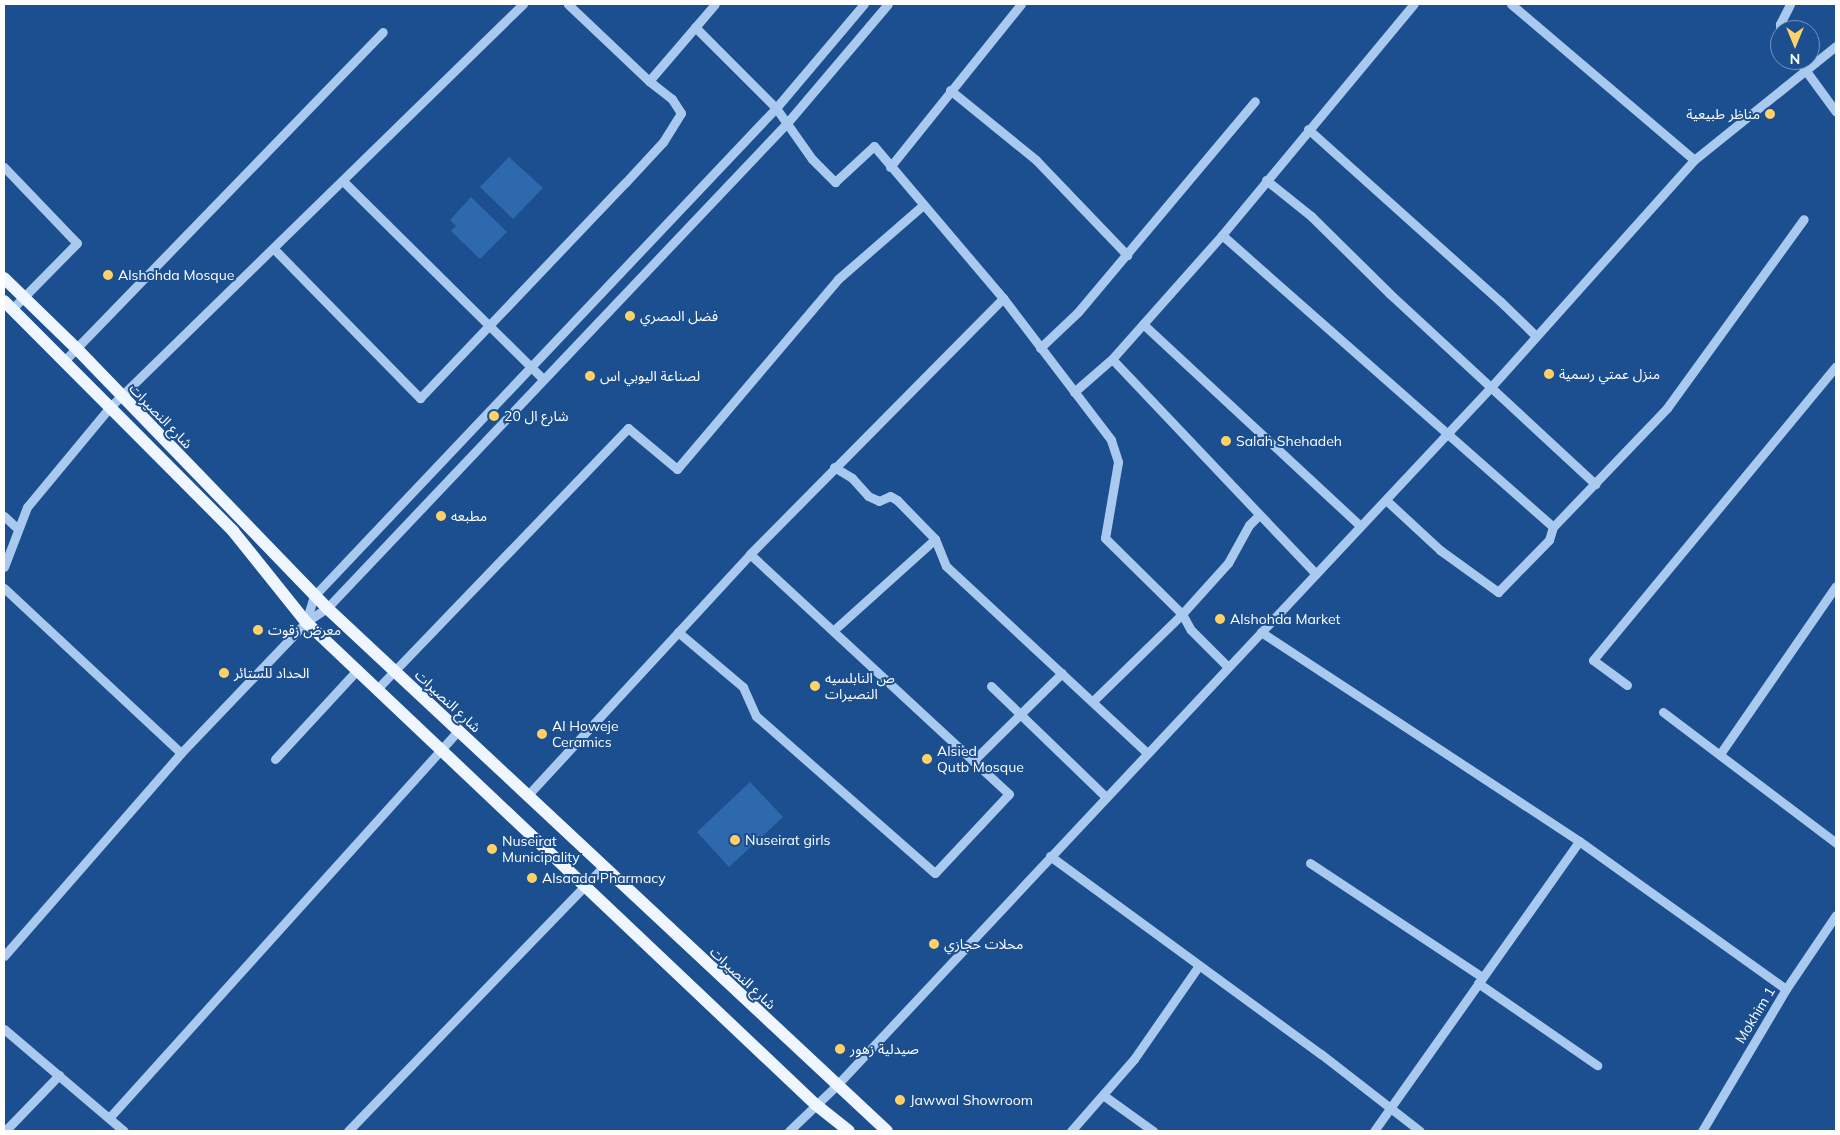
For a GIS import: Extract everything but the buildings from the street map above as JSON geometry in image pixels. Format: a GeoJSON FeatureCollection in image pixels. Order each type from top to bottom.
{"type":"FeatureCollection","features":[{"type":"Feature","properties":{"kind":"main road","name":"شارع النصيرات"},"geometry":{"type":"LineString","coordinates":[[4,278],[77,349],[314,596],[886,1131]]}},
{"type":"Feature","properties":{"kind":"main road","name":"شارع النصيرات"},"geometry":{"type":"LineString","coordinates":[[8,305],[111,406],[233,531],[306,622],[358,669],[815,1104],[849,1131]]}},
{"type":"Feature","properties":{"kind":"street"},"geometry":{"type":"LineString","coordinates":[[4,567],[17,528],[27,507],[111,406],[523,4]]}},
{"type":"Feature","properties":{"kind":"street"},"geometry":{"type":"LineString","coordinates":[[274,249],[420,398],[662,142],[681,113],[672,99],[649,82],[568,4]]}},
{"type":"Feature","properties":{"kind":"street"},"geometry":{"type":"LineString","coordinates":[[649,82],[715,4]]}},
{"type":"Feature","properties":{"kind":"street"},"geometry":{"type":"LineString","coordinates":[[306,622],[314,596],[424,483],[528,367],[776,108],[864,4]]}},
{"type":"Feature","properties":{"kind":"street"},"geometry":{"type":"LineString","coordinates":[[4,956],[181,753],[306,622],[327,608],[542,379],[787,123],[888,4]]}},
{"type":"Feature","properties":{"kind":"street"},"geometry":{"type":"LineString","coordinates":[[890,167],[1021,4]]}},
{"type":"Feature","properties":{"kind":"street"},"geometry":{"type":"LineString","coordinates":[[1074,392],[1112,359],[1222,235],[1308,129],[1414,4]]}},
{"type":"Feature","properties":{"kind":"street"},"geometry":{"type":"LineString","coordinates":[[1512,4],[1694,160]]}},
{"type":"Feature","properties":{"kind":"street"},"geometry":{"type":"LineString","coordinates":[[1782,20],[1790,4]]}},
{"type":"Feature","properties":{"kind":"street"},"geometry":{"type":"LineString","coordinates":[[695,27],[776,108],[812,159],[834,182],[874,146],[1002,298],[1111,440],[1118,462],[1105,538],[1182,614],[1192,630],[1228,667]]}},
{"type":"Feature","properties":{"kind":"street"},"geometry":{"type":"LineString","coordinates":[[64,361],[383,32]]}},
{"type":"Feature","properties":{"kind":"street"},"geometry":{"type":"LineString","coordinates":[[789,1131],[815,1104],[836,1086],[1386,500],[1491,387],[1694,160],[1836,46]]}},
{"type":"Feature","properties":{"kind":"street"},"geometry":{"type":"LineString","coordinates":[[1806,71],[1836,112]]}},
{"type":"Feature","properties":{"kind":"street"},"geometry":{"type":"LineString","coordinates":[[950,90],[1036,160],[1126,254]]}},
{"type":"Feature","properties":{"kind":"street"},"geometry":{"type":"LineString","coordinates":[[1040,348],[1078,312],[1255,101]]}},
{"type":"Feature","properties":{"kind":"street"},"geometry":{"type":"LineString","coordinates":[[1308,129],[1494,295],[1536,336]]}},
{"type":"Feature","properties":{"kind":"street"},"geometry":{"type":"LineString","coordinates":[[4,166],[77,243],[23,297],[8,305]]}},
{"type":"Feature","properties":{"kind":"street"},"geometry":{"type":"LineString","coordinates":[[1266,180],[1310,216],[1595,484]]}},
{"type":"Feature","properties":{"kind":"street"},"geometry":{"type":"LineString","coordinates":[[342,181],[542,379]]}},
{"type":"Feature","properties":{"kind":"street"},"geometry":{"type":"LineString","coordinates":[[378,688],[396,673],[628,428],[677,469],[838,279],[923,205]]}},
{"type":"Feature","properties":{"kind":"street"},"geometry":{"type":"LineString","coordinates":[[1386,500],[1440,550],[1498,592],[1549,540],[1553,527],[1667,408],[1804,219]]}},
{"type":"Feature","properties":{"kind":"street"},"geometry":{"type":"LineString","coordinates":[[1222,235],[1553,527]]}},
{"type":"Feature","properties":{"kind":"street"},"geometry":{"type":"LineString","coordinates":[[527,796],[750,554],[1002,298]]}},
{"type":"Feature","properties":{"kind":"street"},"geometry":{"type":"LineString","coordinates":[[1142,324],[1360,526]]}},
{"type":"Feature","properties":{"kind":"street"},"geometry":{"type":"LineString","coordinates":[[1112,359],[1316,574]]}},
{"type":"Feature","properties":{"kind":"street"},"geometry":{"type":"LineString","coordinates":[[1627,685],[1593,660],[1836,366]]}},
{"type":"Feature","properties":{"kind":"street"},"geometry":{"type":"LineString","coordinates":[[834,467],[852,478],[868,496],[879,501],[890,496],[897,500],[935,539],[946,566],[1147,753]]}},
{"type":"Feature","properties":{"kind":"street"},"geometry":{"type":"LineString","coordinates":[[1093,701],[1182,614],[1228,563],[1249,525],[1259,515]]}},
{"type":"Feature","properties":{"kind":"street"},"geometry":{"type":"LineString","coordinates":[[4,516],[17,528]]}},
{"type":"Feature","properties":{"kind":"street"},"geometry":{"type":"LineString","coordinates":[[834,630],[935,539]]}},
{"type":"Feature","properties":{"kind":"street"},"geometry":{"type":"LineString","coordinates":[[678,632],[743,687],[756,716],[935,873],[1009,794],[750,554]]}},
{"type":"Feature","properties":{"kind":"street"},"geometry":{"type":"LineString","coordinates":[[1720,754],[1836,586]]}},
{"type":"Feature","properties":{"kind":"street"},"geometry":{"type":"LineString","coordinates":[[4,588],[181,753]]}},
{"type":"Feature","properties":{"kind":"street"},"geometry":{"type":"LineString","coordinates":[[1261,632],[1579,841],[1786,989]]}},
{"type":"Feature","properties":{"kind":"street"},"geometry":{"type":"LineString","coordinates":[[275,759],[358,669]]}},
{"type":"Feature","properties":{"kind":"street"},"geometry":{"type":"LineString","coordinates":[[973,761],[1062,673]]}},
{"type":"Feature","properties":{"kind":"street"},"geometry":{"type":"LineString","coordinates":[[991,686],[1106,797]]}},
{"type":"Feature","properties":{"kind":"street"},"geometry":{"type":"LineString","coordinates":[[1663,712],[1836,843]]}},
{"type":"Feature","properties":{"kind":"street"},"geometry":{"type":"LineString","coordinates":[[109,1118],[289,916],[358,844],[440,748],[458,731]]}},
{"type":"Feature","properties":{"kind":"street"},"geometry":{"type":"LineString","coordinates":[[1374,1131],[1579,841]]}},
{"type":"Feature","properties":{"kind":"street"},"geometry":{"type":"LineString","coordinates":[[1050,856],[1198,967],[1321,1054],[1388,1110],[1420,1131]]}},
{"type":"Feature","properties":{"kind":"street"},"geometry":{"type":"LineString","coordinates":[[1310,863],[1480,980],[1597,1065]]}},
{"type":"Feature","properties":{"kind":"street"},"geometry":{"type":"LineString","coordinates":[[348,1131],[603,867]]}},
{"type":"Feature","properties":{"kind":"street","name":"Mokhim 1"},"geometry":{"type":"LineString","coordinates":[[1702,1131],[1786,989],[1836,915]]}},
{"type":"Feature","properties":{"kind":"street"},"geometry":{"type":"LineString","coordinates":[[1071,1131],[1157,1028],[1198,967]]}},
{"type":"Feature","properties":{"kind":"street"},"geometry":{"type":"LineString","coordinates":[[4,1029],[124,1131]]}},
{"type":"Feature","properties":{"kind":"street"},"geometry":{"type":"LineString","coordinates":[[5,1131],[59,1076]]}},
{"type":"Feature","properties":{"kind":"street"},"geometry":{"type":"LineString","coordinates":[[1103,1095],[1153,1131]]}},
{"type":"Feature","properties":{"kind":"shaded area"},"geometry":{"type":"Polygon","coordinates":[[[509,157],[543,188],[513,219],[480,187],[509,157]]]}},
{"type":"Feature","properties":{"kind":"shaded area"},"geometry":{"type":"Polygon","coordinates":[[[471,197],[507,232],[480,259],[451,231],[456,226],[450,220],[471,197]]]}},
{"type":"Feature","properties":{"kind":"shaded area"},"geometry":{"type":"Polygon","coordinates":[[[750,782],[783,817],[729,867],[697,832],[750,782]]]}},
{"type":"Feature","properties":{"kind":"place","name":"مناظر طبيعية"},"geometry":{"type":"Point","coordinates":[1770,114]}},
{"type":"Feature","properties":{"kind":"place","name":"Alshohda Mosque"},"geometry":{"type":"Point","coordinates":[108,275]}},
{"type":"Feature","properties":{"kind":"place","name":"فضل المصري"},"geometry":{"type":"Point","coordinates":[630,316]}},
{"type":"Feature","properties":{"kind":"place","name":"منزل عمتي رسمية"},"geometry":{"type":"Point","coordinates":[1549,374]}},
{"type":"Feature","properties":{"kind":"place","name":"لصناعة اليوبي اس"},"geometry":{"type":"Point","coordinates":[590,376]}},
{"type":"Feature","properties":{"kind":"place","name":"شارع ال 20"},"geometry":{"type":"Point","coordinates":[494,416]}},
{"type":"Feature","properties":{"kind":"place","name":"Salah Shehadeh"},"geometry":{"type":"Point","coordinates":[1226,441]}},
{"type":"Feature","properties":{"kind":"place","name":"مطبعه"},"geometry":{"type":"Point","coordinates":[441,516]}},
{"type":"Feature","properties":{"kind":"place","name":"Alshohda Market"},"geometry":{"type":"Point","coordinates":[1220,619]}},
{"type":"Feature","properties":{"kind":"place","name":"معرض زقوت"},"geometry":{"type":"Point","coordinates":[258,630]}},
{"type":"Feature","properties":{"kind":"place","name":"الحداد للستائر"},"geometry":{"type":"Point","coordinates":[224,673]}},
{"type":"Feature","properties":{"kind":"place","name":"ص النابلسيه النصيرات"},"geometry":{"type":"Point","coordinates":[815,686]}},
{"type":"Feature","properties":{"kind":"place","name":"Al Howeje Ceramics"},"geometry":{"type":"Point","coordinates":[542,734]}},
{"type":"Feature","properties":{"kind":"place","name":"Alsied Qutb Mosque"},"geometry":{"type":"Point","coordinates":[927,759]}},
{"type":"Feature","properties":{"kind":"place","name":"Nuseirat girls"},"geometry":{"type":"Point","coordinates":[735,840]}},
{"type":"Feature","properties":{"kind":"place","name":"Nuseirat Municipality"},"geometry":{"type":"Point","coordinates":[492,849]}},
{"type":"Feature","properties":{"kind":"place","name":"Alsaada Pharmacy"},"geometry":{"type":"Point","coordinates":[532,878]}},
{"type":"Feature","properties":{"kind":"place","name":"محلات حجازي"},"geometry":{"type":"Point","coordinates":[934,944]}},
{"type":"Feature","properties":{"kind":"place","name":"صيدلية زهور"},"geometry":{"type":"Point","coordinates":[840,1049]}},
{"type":"Feature","properties":{"kind":"place","name":"Jawwal Showroom"},"geometry":{"type":"Point","coordinates":[900,1100]}}]}
